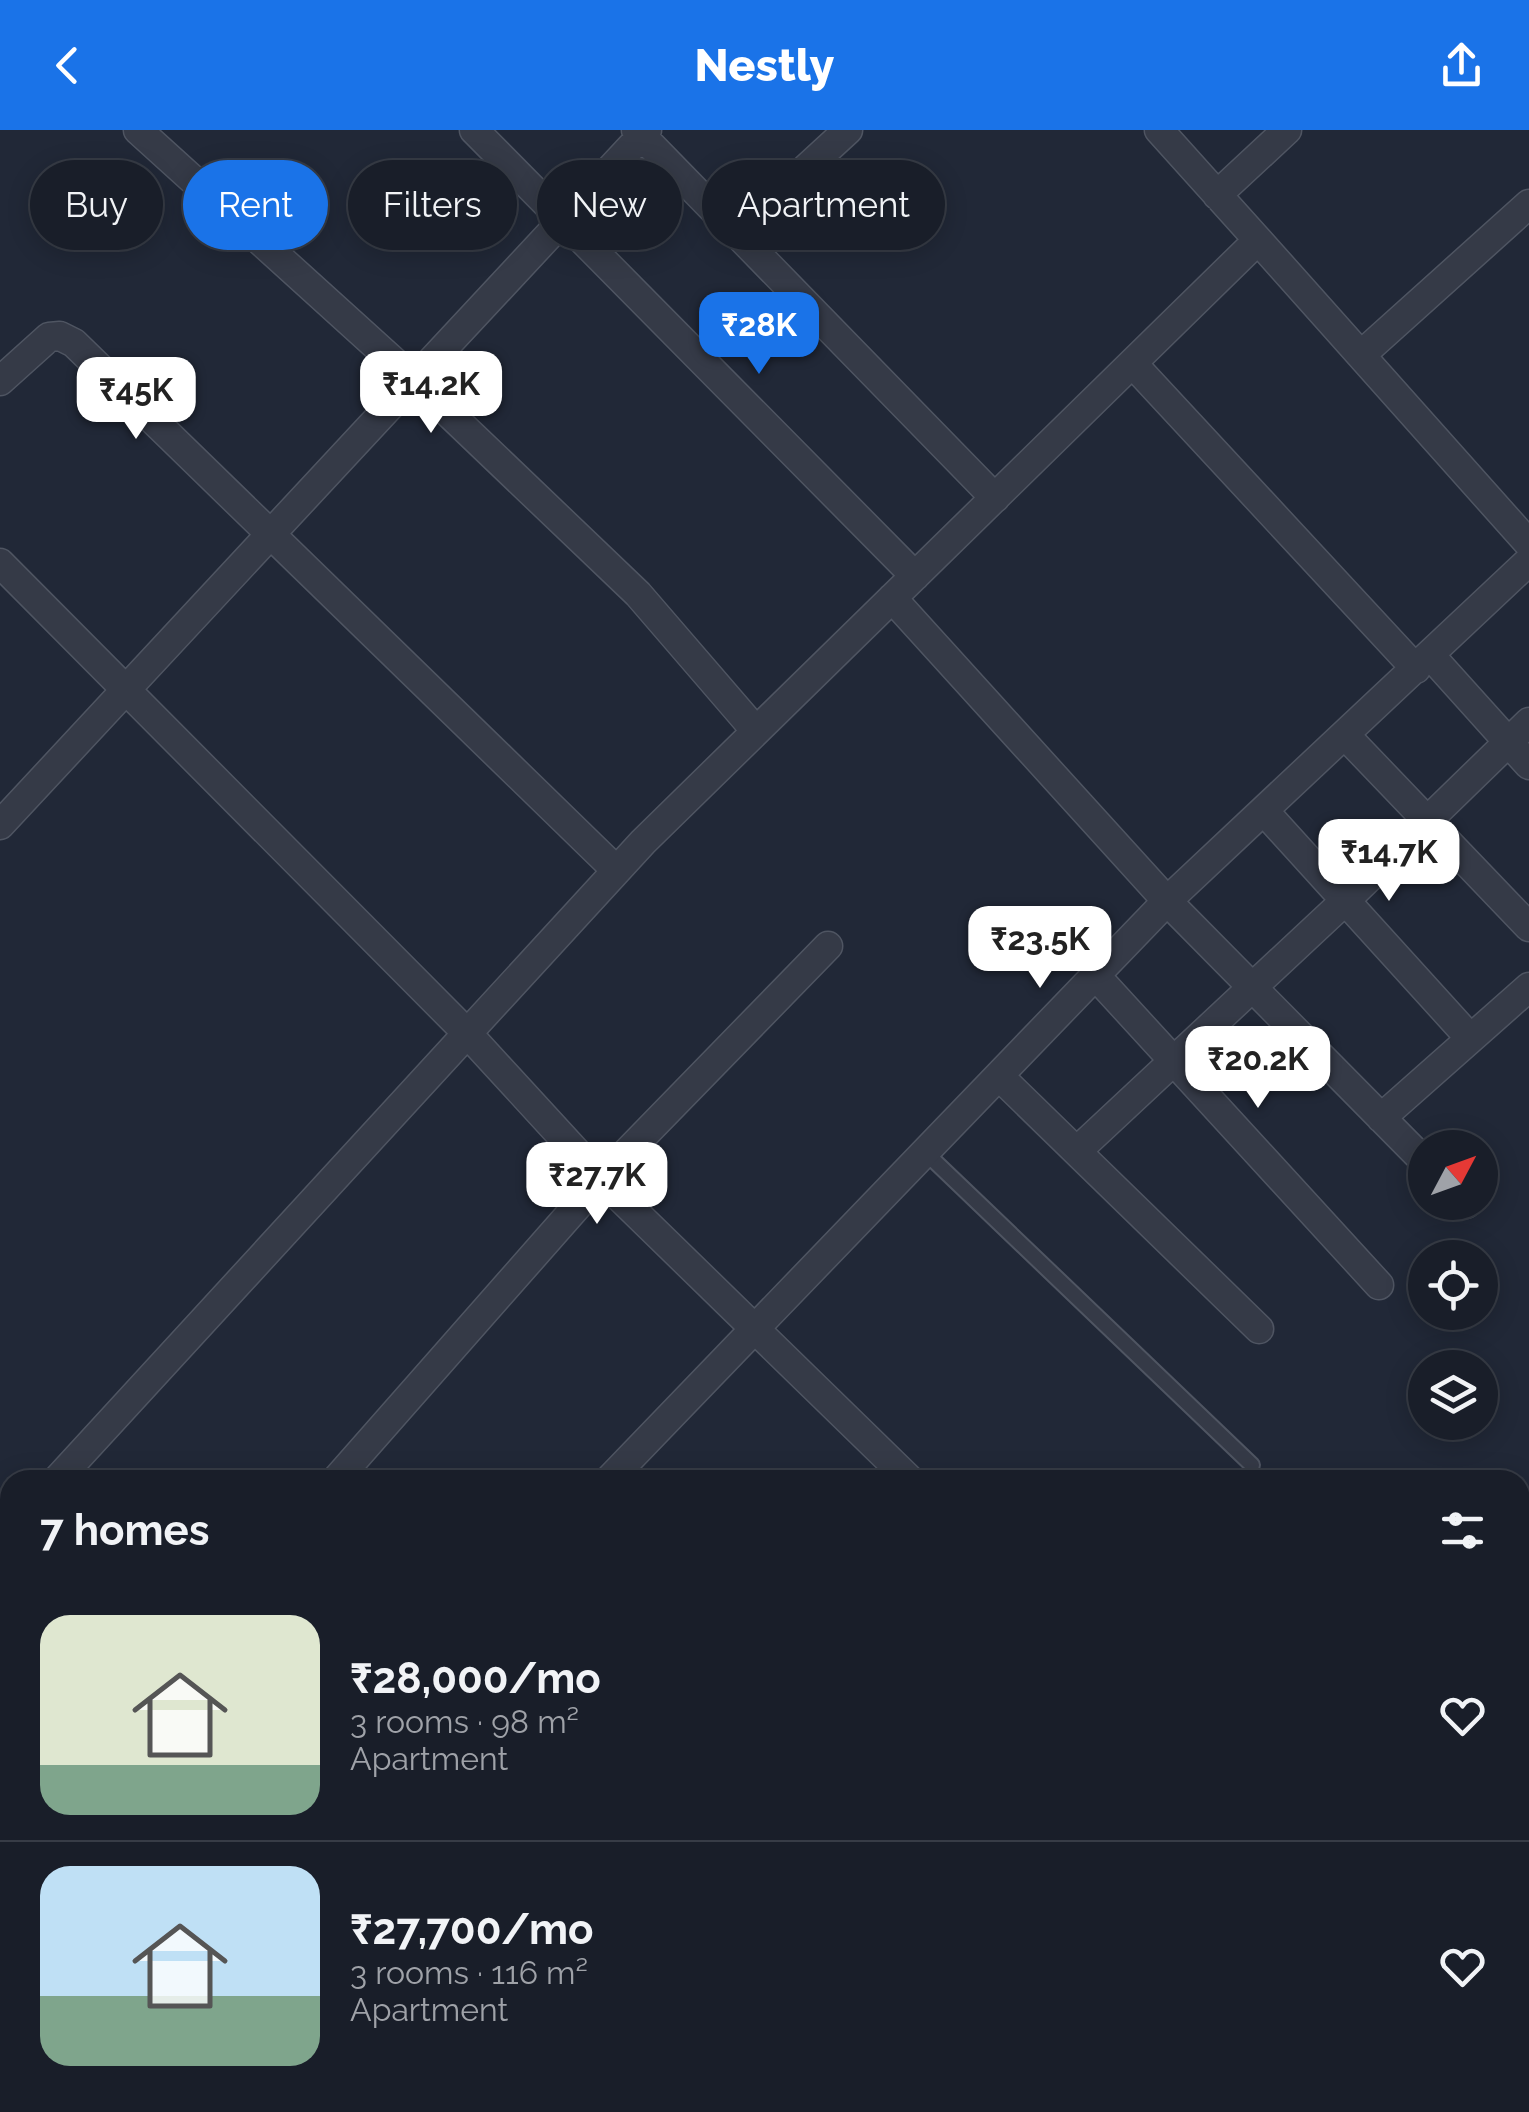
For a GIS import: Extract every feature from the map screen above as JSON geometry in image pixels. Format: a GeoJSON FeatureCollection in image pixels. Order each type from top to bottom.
{"type":"FeatureCollection","features":[{"type":"Feature","properties":{"kind":"street"},"geometry":{"type":"LineString","coordinates":[[138,130],[414,380],[638,594],[756,732]]}},
{"type":"Feature","properties":{"kind":"street"},"geometry":{"type":"LineString","coordinates":[[474,130],[537,194]]}},
{"type":"Feature","properties":{"kind":"street"},"geometry":{"type":"LineString","coordinates":[[815,160],[848,130]]}},
{"type":"Feature","properties":{"kind":"street"},"geometry":{"type":"LineString","coordinates":[[1159,130],[1529,544]]}},
{"type":"Feature","properties":{"kind":"street"},"geometry":{"type":"LineString","coordinates":[[1216,195],[1287,130]]}},
{"type":"Feature","properties":{"kind":"street"},"geometry":{"type":"LineString","coordinates":[[617,160],[642,132],[702,196]]}},
{"type":"Feature","properties":{"kind":"street"},"geometry":{"type":"LineString","coordinates":[[1361,355],[1529,204]]}},
{"type":"Feature","properties":{"kind":"street"},"geometry":{"type":"LineString","coordinates":[[65,1470],[616,870],[1258,240]]}},
{"type":"Feature","properties":{"kind":"street"},"geometry":{"type":"LineString","coordinates":[[0,825],[537,248]]}},
{"type":"Feature","properties":{"kind":"street"},"geometry":{"type":"LineString","coordinates":[[593,250],[915,576]]}},
{"type":"Feature","properties":{"kind":"street"},"geometry":{"type":"LineString","coordinates":[[753,250],[995,498]]}},
{"type":"Feature","properties":{"kind":"street"},"geometry":{"type":"LineString","coordinates":[[0,381],[49,336],[74,343],[616,870]]}},
{"type":"Feature","properties":{"kind":"street"},"geometry":{"type":"LineString","coordinates":[[1133,364],[1423,662],[1529,765]]}},
{"type":"Feature","properties":{"kind":"street"},"geometry":{"type":"LineString","coordinates":[[620,1470],[1168,901],[1529,561]]}},
{"type":"Feature","properties":{"kind":"street"},"geometry":{"type":"LineString","coordinates":[[0,563],[467,1033],[601,1179],[757,1326],[900,1470]]}},
{"type":"Feature","properties":{"kind":"street"},"geometry":{"type":"LineString","coordinates":[[892,598],[1168,901],[1408,1145]]}},
{"type":"Feature","properties":{"kind":"street"},"geometry":{"type":"LineString","coordinates":[[1076,1151],[1347,900],[1529,722]]}},
{"type":"Feature","properties":{"kind":"street"},"geometry":{"type":"LineString","coordinates":[[1345,735],[1529,927]]}},
{"type":"Feature","properties":{"kind":"street"},"geometry":{"type":"LineString","coordinates":[[1264,810],[1470,1038]]}},
{"type":"Feature","properties":{"kind":"street"},"geometry":{"type":"LineString","coordinates":[[345,1470],[601,1179],[828,946]]}},
{"type":"Feature","properties":{"kind":"street"},"geometry":{"type":"LineString","coordinates":[[1096,975],[1380,1285]]}},
{"type":"Feature","properties":{"kind":"street"},"geometry":{"type":"LineString","coordinates":[[1380,1118],[1529,988]]}},
{"type":"Feature","properties":{"kind":"street"},"geometry":{"type":"LineString","coordinates":[[998,1076],[1258,1328]]}},
{"type":"Feature","properties":{"kind":"lane"},"geometry":{"type":"LineString","coordinates":[[924,1152],[1252,1465]]}}]}
